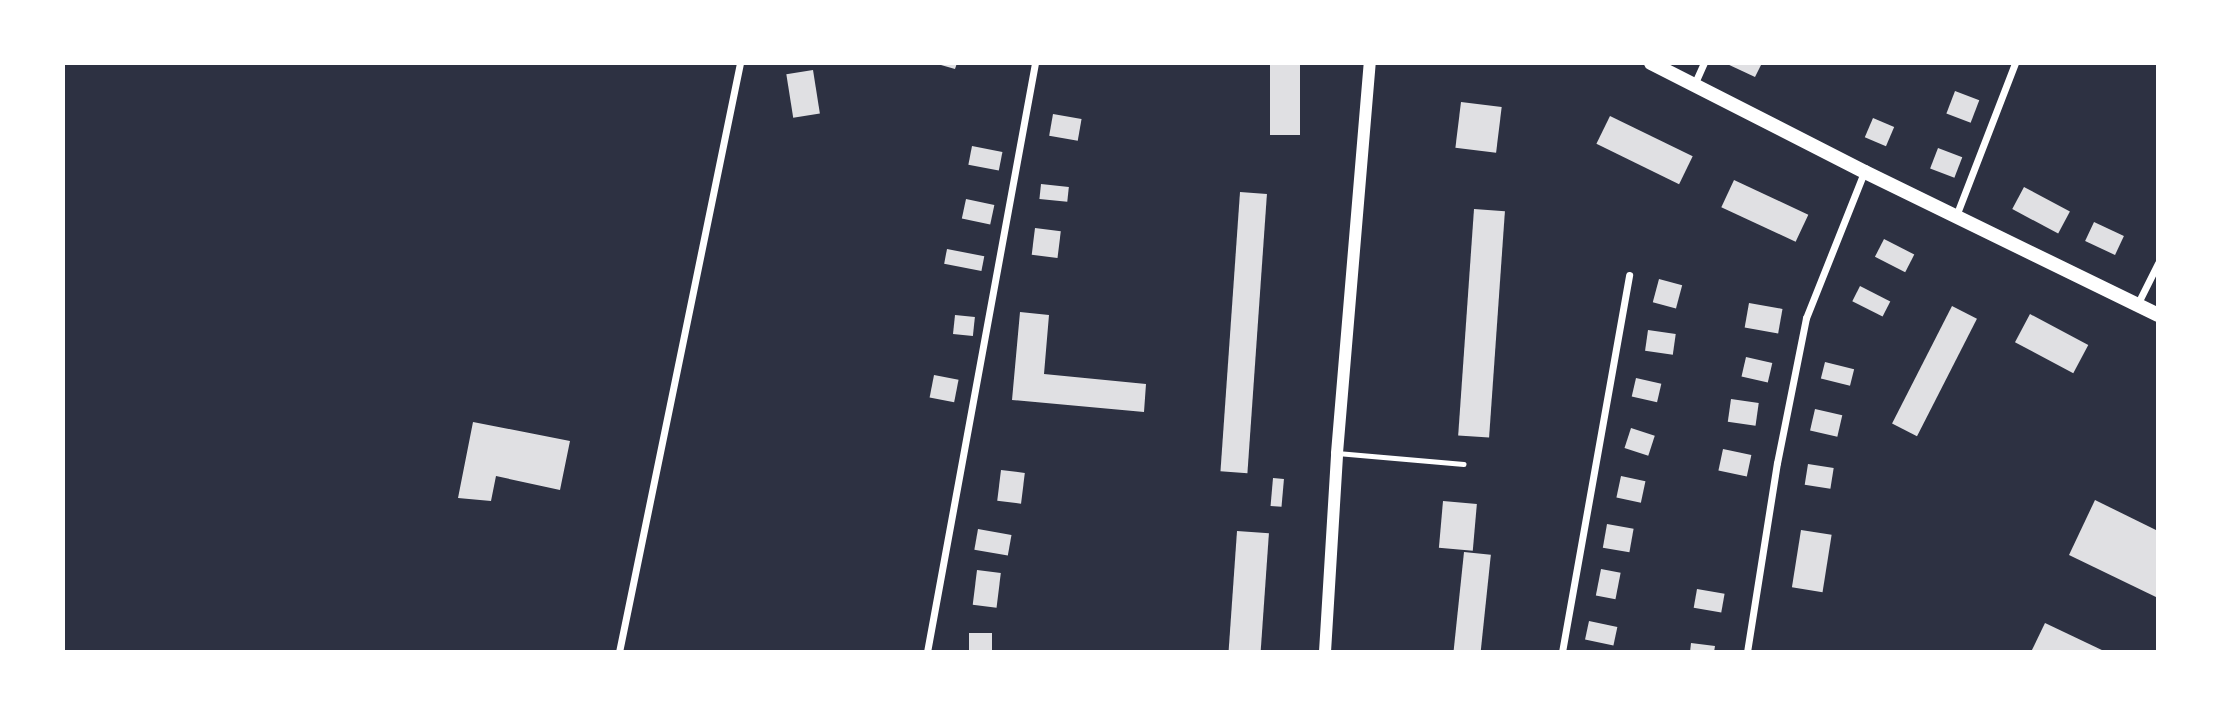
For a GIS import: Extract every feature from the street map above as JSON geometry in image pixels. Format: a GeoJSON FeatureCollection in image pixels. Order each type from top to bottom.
{"type":"FeatureCollection","features":[{"type":"Feature","properties":{"kind":"main road"},"geometry":{"type":"LineString","coordinates":[[1651,63],[1864,172],[2158,315]]}},
{"type":"Feature","properties":{"kind":"street"},"geometry":{"type":"LineString","coordinates":[[619,652],[740,63]]}},
{"type":"Feature","properties":{"kind":"street"},"geometry":{"type":"LineString","coordinates":[[927,652],[1035,63]]}},
{"type":"Feature","properties":{"kind":"street"},"geometry":{"type":"LineString","coordinates":[[1325,652],[1337,453],[1370,63]]}},
{"type":"Feature","properties":{"kind":"street"},"geometry":{"type":"LineString","coordinates":[[1693,85],[1704,63]]}},
{"type":"Feature","properties":{"kind":"street"},"geometry":{"type":"LineString","coordinates":[[1956,216],[2015,63]]}},
{"type":"Feature","properties":{"kind":"street"},"geometry":{"type":"LineString","coordinates":[[1748,652],[1777,463],[1806,318],[1864,172]]}},
{"type":"Feature","properties":{"kind":"street"},"geometry":{"type":"LineString","coordinates":[[2137,305],[2158,263]]}},
{"type":"Feature","properties":{"kind":"street"},"geometry":{"type":"LineString","coordinates":[[1562,652],[1629,275]]}},
{"type":"Feature","properties":{"kind":"lane"},"geometry":{"type":"LineString","coordinates":[[1337,453],[1464,464]]}},
{"type":"Feature","properties":{"kind":"building"},"geometry":{"type":"Polygon","coordinates":[[[934,63],[957,63],[955,69],[934,63]]]}},
{"type":"Feature","properties":{"kind":"building"},"geometry":{"type":"Polygon","coordinates":[[[1270,63],[1300,63],[1300,135],[1270,135],[1270,63]]]}},
{"type":"Feature","properties":{"kind":"building"},"geometry":{"type":"Polygon","coordinates":[[[1725,63],[1762,63],[1755,77],[1725,63]]]}},
{"type":"Feature","properties":{"kind":"building"},"geometry":{"type":"Polygon","coordinates":[[[813,70],[820,113],[793,118],[786,74],[813,70]]]}},
{"type":"Feature","properties":{"kind":"building"},"geometry":{"type":"Polygon","coordinates":[[[1955,91],[1979,100],[1971,123],[1946,113],[1955,91]]]}},
{"type":"Feature","properties":{"kind":"building"},"geometry":{"type":"Polygon","coordinates":[[[1461,102],[1502,107],[1496,153],[1455,148],[1461,102]]]}},
{"type":"Feature","properties":{"kind":"building"},"geometry":{"type":"Polygon","coordinates":[[[1053,114],[1082,119],[1078,141],[1049,136],[1053,114]]]}},
{"type":"Feature","properties":{"kind":"building"},"geometry":{"type":"Polygon","coordinates":[[[1610,116],[1693,156],[1679,184],[1596,144],[1610,116]]]}},
{"type":"Feature","properties":{"kind":"building"},"geometry":{"type":"Polygon","coordinates":[[[1873,118],[1894,127],[1886,146],[1865,137],[1873,118]]]}},
{"type":"Feature","properties":{"kind":"building"},"geometry":{"type":"Polygon","coordinates":[[[972,146],[1002,152],[999,171],[968,165],[972,146]]]}},
{"type":"Feature","properties":{"kind":"building"},"geometry":{"type":"Polygon","coordinates":[[[1938,148],[1962,157],[1954,178],[1930,169],[1938,148]]]}},
{"type":"Feature","properties":{"kind":"building"},"geometry":{"type":"Polygon","coordinates":[[[1734,180],[1808,215],[1796,242],[1721,207],[1734,180]]]}},
{"type":"Feature","properties":{"kind":"building"},"geometry":{"type":"Polygon","coordinates":[[[1041,184],[1069,187],[1067,202],[1039,199],[1041,184]]]}},
{"type":"Feature","properties":{"kind":"building"},"geometry":{"type":"Polygon","coordinates":[[[2024,187],[2070,211],[2058,233],[2012,209],[2024,187]]]}},
{"type":"Feature","properties":{"kind":"building"},"geometry":{"type":"Polygon","coordinates":[[[1240,192],[1267,194],[1247,473],[1220,471],[1240,192]]]}},
{"type":"Feature","properties":{"kind":"building"},"geometry":{"type":"Polygon","coordinates":[[[966,199],[994,205],[990,225],[962,219],[966,199]]]}},
{"type":"Feature","properties":{"kind":"building"},"geometry":{"type":"Polygon","coordinates":[[[1474,209],[1505,211],[1489,438],[1458,435],[1474,209]]]}},
{"type":"Feature","properties":{"kind":"building"},"geometry":{"type":"Polygon","coordinates":[[[2094,222],[2124,236],[2115,255],[2085,241],[2094,222]]]}},
{"type":"Feature","properties":{"kind":"building"},"geometry":{"type":"Polygon","coordinates":[[[1035,228],[1061,231],[1058,258],[1032,255],[1035,228]]]}},
{"type":"Feature","properties":{"kind":"building"},"geometry":{"type":"Polygon","coordinates":[[[1884,239],[1914,254],[1905,272],[1875,257],[1884,239]]]}},
{"type":"Feature","properties":{"kind":"building"},"geometry":{"type":"Polygon","coordinates":[[[947,249],[984,256],[981,271],[944,264],[947,249]]]}},
{"type":"Feature","properties":{"kind":"building"},"geometry":{"type":"Polygon","coordinates":[[[1659,279],[1682,285],[1676,308],[1653,302],[1659,279]]]}},
{"type":"Feature","properties":{"kind":"building"},"geometry":{"type":"Polygon","coordinates":[[[1860,286],[1890,301],[1883,317],[1852,301],[1860,286]]]}},
{"type":"Feature","properties":{"kind":"building"},"geometry":{"type":"Polygon","coordinates":[[[1749,303],[1782,309],[1778,334],[1745,328],[1749,303]]]}},
{"type":"Feature","properties":{"kind":"building"},"geometry":{"type":"Polygon","coordinates":[[[1952,306],[1977,319],[1917,436],[1892,424],[1952,306]]]}},
{"type":"Feature","properties":{"kind":"building"},"geometry":{"type":"Polygon","coordinates":[[[1020,312],[1049,315],[1044,374],[1146,384],[1144,412],[1012,400],[1020,312]]]}},
{"type":"Feature","properties":{"kind":"building"},"geometry":{"type":"Polygon","coordinates":[[[2030,314],[2088,345],[2073,373],[2015,342],[2030,314]]]}},
{"type":"Feature","properties":{"kind":"building"},"geometry":{"type":"Polygon","coordinates":[[[955,315],[975,317],[973,336],[953,334],[955,315]]]}},
{"type":"Feature","properties":{"kind":"building"},"geometry":{"type":"Polygon","coordinates":[[[1648,330],[1676,334],[1673,355],[1645,351],[1648,330]]]}},
{"type":"Feature","properties":{"kind":"building"},"geometry":{"type":"Polygon","coordinates":[[[1746,357],[1772,363],[1768,383],[1742,376],[1746,357]]]}},
{"type":"Feature","properties":{"kind":"building"},"geometry":{"type":"Polygon","coordinates":[[[1825,362],[1854,369],[1850,386],[1821,378],[1825,362]]]}},
{"type":"Feature","properties":{"kind":"building"},"geometry":{"type":"Polygon","coordinates":[[[934,375],[959,380],[954,402],[930,398],[934,375]]]}},
{"type":"Feature","properties":{"kind":"building"},"geometry":{"type":"Polygon","coordinates":[[[1636,378],[1661,384],[1657,402],[1632,397],[1636,378]]]}},
{"type":"Feature","properties":{"kind":"building"},"geometry":{"type":"Polygon","coordinates":[[[1731,399],[1759,403],[1756,426],[1728,422],[1731,399]]]}},
{"type":"Feature","properties":{"kind":"building"},"geometry":{"type":"Polygon","coordinates":[[[1815,409],[1842,415],[1837,437],[1810,430],[1815,409]]]}},
{"type":"Feature","properties":{"kind":"building"},"geometry":{"type":"Polygon","coordinates":[[[473,422],[570,441],[560,490],[496,476],[491,501],[458,498],[473,422]]]}},
{"type":"Feature","properties":{"kind":"building"},"geometry":{"type":"Polygon","coordinates":[[[1631,428],[1655,436],[1648,456],[1625,448],[1631,428]]]}},
{"type":"Feature","properties":{"kind":"building"},"geometry":{"type":"Polygon","coordinates":[[[1723,449],[1751,455],[1747,477],[1718,471],[1723,449]]]}},
{"type":"Feature","properties":{"kind":"building"},"geometry":{"type":"Polygon","coordinates":[[[1808,464],[1834,468],[1830,489],[1805,485],[1808,464]]]}},
{"type":"Feature","properties":{"kind":"building"},"geometry":{"type":"Polygon","coordinates":[[[1001,470],[1025,473],[1021,504],[997,501],[1001,470]]]}},
{"type":"Feature","properties":{"kind":"building"},"geometry":{"type":"Polygon","coordinates":[[[1621,476],[1645,481],[1641,503],[1616,498],[1621,476]]]}},
{"type":"Feature","properties":{"kind":"building"},"geometry":{"type":"Polygon","coordinates":[[[1273,478],[1284,479],[1282,507],[1271,506],[1273,478]]]}},
{"type":"Feature","properties":{"kind":"building"},"geometry":{"type":"Polygon","coordinates":[[[2095,500],[2158,531],[2158,598],[2069,555],[2095,500]]]}},
{"type":"Feature","properties":{"kind":"building"},"geometry":{"type":"Polygon","coordinates":[[[1443,501],[1477,504],[1473,551],[1439,548],[1443,501]]]}},
{"type":"Feature","properties":{"kind":"building"},"geometry":{"type":"Polygon","coordinates":[[[1607,524],[1634,529],[1629,552],[1603,548],[1607,524]]]}},
{"type":"Feature","properties":{"kind":"building"},"geometry":{"type":"Polygon","coordinates":[[[978,529],[1011,535],[1008,556],[974,550],[978,529]]]}},
{"type":"Feature","properties":{"kind":"building"},"geometry":{"type":"Polygon","coordinates":[[[1801,530],[1832,535],[1823,592],[1792,587],[1801,530]]]}},
{"type":"Feature","properties":{"kind":"building"},"geometry":{"type":"Polygon","coordinates":[[[1237,531],[1269,533],[1261,652],[1229,652],[1237,531]]]}},
{"type":"Feature","properties":{"kind":"building"},"geometry":{"type":"Polygon","coordinates":[[[1464,552],[1491,555],[1481,652],[1454,651],[1464,552]]]}},
{"type":"Feature","properties":{"kind":"building"},"geometry":{"type":"Polygon","coordinates":[[[1601,569],[1621,573],[1615,599],[1596,596],[1601,569]]]}},
{"type":"Feature","properties":{"kind":"building"},"geometry":{"type":"Polygon","coordinates":[[[977,570],[1001,573],[997,608],[973,605],[977,570]]]}},
{"type":"Feature","properties":{"kind":"building"},"geometry":{"type":"Polygon","coordinates":[[[1697,589],[1725,594],[1721,613],[1694,608],[1697,589]]]}},
{"type":"Feature","properties":{"kind":"building"},"geometry":{"type":"Polygon","coordinates":[[[1589,621],[1617,627],[1613,646],[1585,640],[1589,621]]]}},
{"type":"Feature","properties":{"kind":"building"},"geometry":{"type":"Polygon","coordinates":[[[2045,623],[2106,652],[2031,652],[2045,623]]]}},
{"type":"Feature","properties":{"kind":"building"},"geometry":{"type":"Polygon","coordinates":[[[969,633],[992,633],[992,652],[969,652],[969,633]]]}},
{"type":"Feature","properties":{"kind":"building"},"geometry":{"type":"Polygon","coordinates":[[[1691,643],[1715,646],[1714,652],[1690,652],[1691,643]]]}}]}
